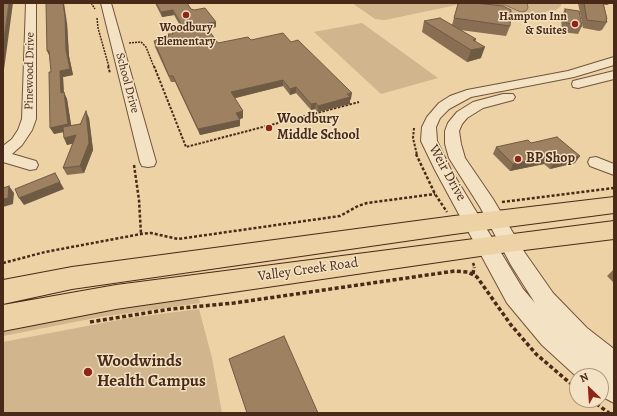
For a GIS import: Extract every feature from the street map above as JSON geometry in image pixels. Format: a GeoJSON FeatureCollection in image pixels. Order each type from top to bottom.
{"type":"FeatureCollection","features":[{"type":"Feature","properties":{"kind":"main road","name":"Valley Creek Road"},"geometry":{"type":"LineString","coordinates":[[3,318],[614,205]]}},
{"type":"Feature","properties":{"kind":"main road","name":"Valley Creek Road"},"geometry":{"type":"LineString","coordinates":[[3,292],[72,278],[494,227],[614,230]]}},
{"type":"Feature","properties":{"kind":"street","name":"Pinewood Drive"},"geometry":{"type":"LineString","coordinates":[[3,156],[17,142],[29,119],[31,3]]}},
{"type":"Feature","properties":{"kind":"street","name":"School Drive"},"geometry":{"type":"LineString","coordinates":[[101,7],[117,45],[148,162]]}},
{"type":"Feature","properties":{"kind":"street","name":"Weir Drive"},"geometry":{"type":"LineString","coordinates":[[614,61],[570,74],[467,94],[444,106],[434,117],[429,127],[429,141],[443,170],[494,227],[541,294],[555,311],[586,342],[614,364]]}},
{"type":"Feature","properties":{"kind":"street","name":"Weir Drive"},"geometry":{"type":"LineString","coordinates":[[586,368],[560,346],[529,314],[509,285],[494,227],[457,158],[453,144],[452,132],[455,123],[462,115],[478,105],[496,99],[614,75]]}},
{"type":"Feature","properties":{"kind":"street"},"geometry":{"type":"LineString","coordinates":[[3,156],[30,165]]}},
{"type":"Feature","properties":{"kind":"street"},"geometry":{"type":"LineString","coordinates":[[596,162],[614,170]]}},
{"type":"Feature","properties":{"kind":"path"},"geometry":{"type":"LineString","coordinates":[[91,3],[101,7]]}},
{"type":"Feature","properties":{"kind":"path"},"geometry":{"type":"LineString","coordinates":[[96,15],[111,76]]}},
{"type":"Feature","properties":{"kind":"path"},"geometry":{"type":"LineString","coordinates":[[103,48],[135,42],[143,44],[186,147],[359,102]]}},
{"type":"Feature","properties":{"kind":"path"},"geometry":{"type":"LineString","coordinates":[[134,164],[139,200],[141,234]]}},
{"type":"Feature","properties":{"kind":"path"},"geometry":{"type":"LineString","coordinates":[[494,227],[614,188]]}},
{"type":"Feature","properties":{"kind":"path"},"geometry":{"type":"LineString","coordinates":[[3,263],[45,252],[141,234],[152,233],[178,239],[340,216],[358,206],[367,203],[435,194],[446,210]]}},
{"type":"Feature","properties":{"kind":"path"},"geometry":{"type":"LineString","coordinates":[[88,322],[170,309],[234,304],[455,272],[468,272],[477,277],[511,325],[536,354],[569,382]]}},
{"type":"Feature","properties":{"kind":"shaded area"},"geometry":{"type":"Polygon","coordinates":[[[352,3],[461,4],[385,20],[375,19],[352,3]]]}},
{"type":"Feature","properties":{"kind":"shaded area"},"geometry":{"type":"Polygon","coordinates":[[[462,3],[487,3],[493,5],[503,4],[521,12],[527,3],[561,3],[561,6],[556,10],[522,16],[507,11],[462,3]]]}},
{"type":"Feature","properties":{"kind":"shaded area"},"geometry":{"type":"Polygon","coordinates":[[[487,3],[527,3],[528,8],[526,11],[521,12],[505,5],[493,5],[487,3]]]}},
{"type":"Feature","properties":{"kind":"shaded area"},"geometry":{"type":"Polygon","coordinates":[[[362,23],[438,78],[381,94],[314,32],[362,23]]]}},
{"type":"Feature","properties":{"kind":"shaded area"},"geometry":{"type":"Polygon","coordinates":[[[199,299],[200,303],[100,317],[3,336],[3,331],[73,317],[173,301],[199,299]]]}},
{"type":"Feature","properties":{"kind":"shaded area","name":"Woodwinds Health Campus"},"geometry":{"type":"Polygon","coordinates":[[[199,309],[212,358],[222,413],[3,413],[3,342],[129,318],[199,309]]]}},
{"type":"Feature","properties":{"kind":"building"},"geometry":{"type":"Polygon","coordinates":[[[3,3],[9,3],[3,45],[3,3]]]}},
{"type":"Feature","properties":{"kind":"building"},"geometry":{"type":"Polygon","coordinates":[[[46,3],[63,3],[66,50],[70,69],[60,71],[61,93],[64,92],[68,124],[50,128],[49,72],[51,72],[49,51],[47,51],[46,3]]]}},
{"type":"Feature","properties":{"kind":"building","name":"Woodbury Middle School"},"geometry":{"type":"Polygon","coordinates":[[[156,3],[187,3],[191,9],[194,10],[205,8],[216,22],[204,24],[218,43],[248,37],[251,40],[283,33],[291,42],[298,40],[352,93],[347,94],[350,97],[318,106],[316,103],[311,104],[296,87],[290,89],[283,80],[231,92],[243,111],[236,113],[240,120],[198,129],[173,76],[169,76],[154,41],[157,40],[156,39],[169,36],[168,34],[173,34],[172,31],[184,29],[173,10],[161,12],[156,3]]]}},
{"type":"Feature","properties":{"kind":"building"},"geometry":{"type":"Polygon","coordinates":[[[584,3],[603,3],[607,22],[587,20],[584,3]]]}},
{"type":"Feature","properties":{"kind":"building"},"geometry":{"type":"Polygon","coordinates":[[[458,4],[503,6],[511,10],[510,26],[454,18],[458,4]]]}},
{"type":"Feature","properties":{"kind":"building"},"geometry":{"type":"Polygon","coordinates":[[[565,9],[579,11],[582,26],[566,23],[565,9]]]}},
{"type":"Feature","properties":{"kind":"building"},"geometry":{"type":"Polygon","coordinates":[[[440,18],[476,39],[473,40],[485,47],[471,50],[424,21],[440,18]]]}},
{"type":"Feature","properties":{"kind":"building"},"geometry":{"type":"Polygon","coordinates":[[[86,111],[89,143],[80,166],[63,168],[76,135],[64,138],[63,127],[80,125],[86,111]]]}},
{"type":"Feature","properties":{"kind":"building"},"geometry":{"type":"Polygon","coordinates":[[[557,137],[580,156],[554,162],[548,157],[513,164],[496,147],[528,140],[531,143],[557,137]]]}},
{"type":"Feature","properties":{"kind":"building"},"geometry":{"type":"Polygon","coordinates":[[[55,173],[60,182],[19,198],[15,189],[55,173]]]}},
{"type":"Feature","properties":{"kind":"building"},"geometry":{"type":"Polygon","coordinates":[[[9,186],[8,198],[3,199],[3,188],[9,186]]]}},
{"type":"Feature","properties":{"kind":"building"},"geometry":{"type":"Polygon","coordinates":[[[284,336],[318,413],[247,413],[229,359],[284,336]]]}},
{"type":"Feature","properties":{"kind":"place","name":"Woodbury Elementary"},"geometry":{"type":"Point","coordinates":[186,15]}},
{"type":"Feature","properties":{"kind":"place","name":"Hampton Inn & Suites"},"geometry":{"type":"Point","coordinates":[575,24]}},
{"type":"Feature","properties":{"kind":"place","name":"Woodbury Middle School"},"geometry":{"type":"Point","coordinates":[269,128]}},
{"type":"Feature","properties":{"kind":"place","name":"BP Shop"},"geometry":{"type":"Point","coordinates":[518,159]}},
{"type":"Feature","properties":{"kind":"place","name":"Woodwinds Health Campus"},"geometry":{"type":"Point","coordinates":[88,372]}}]}
